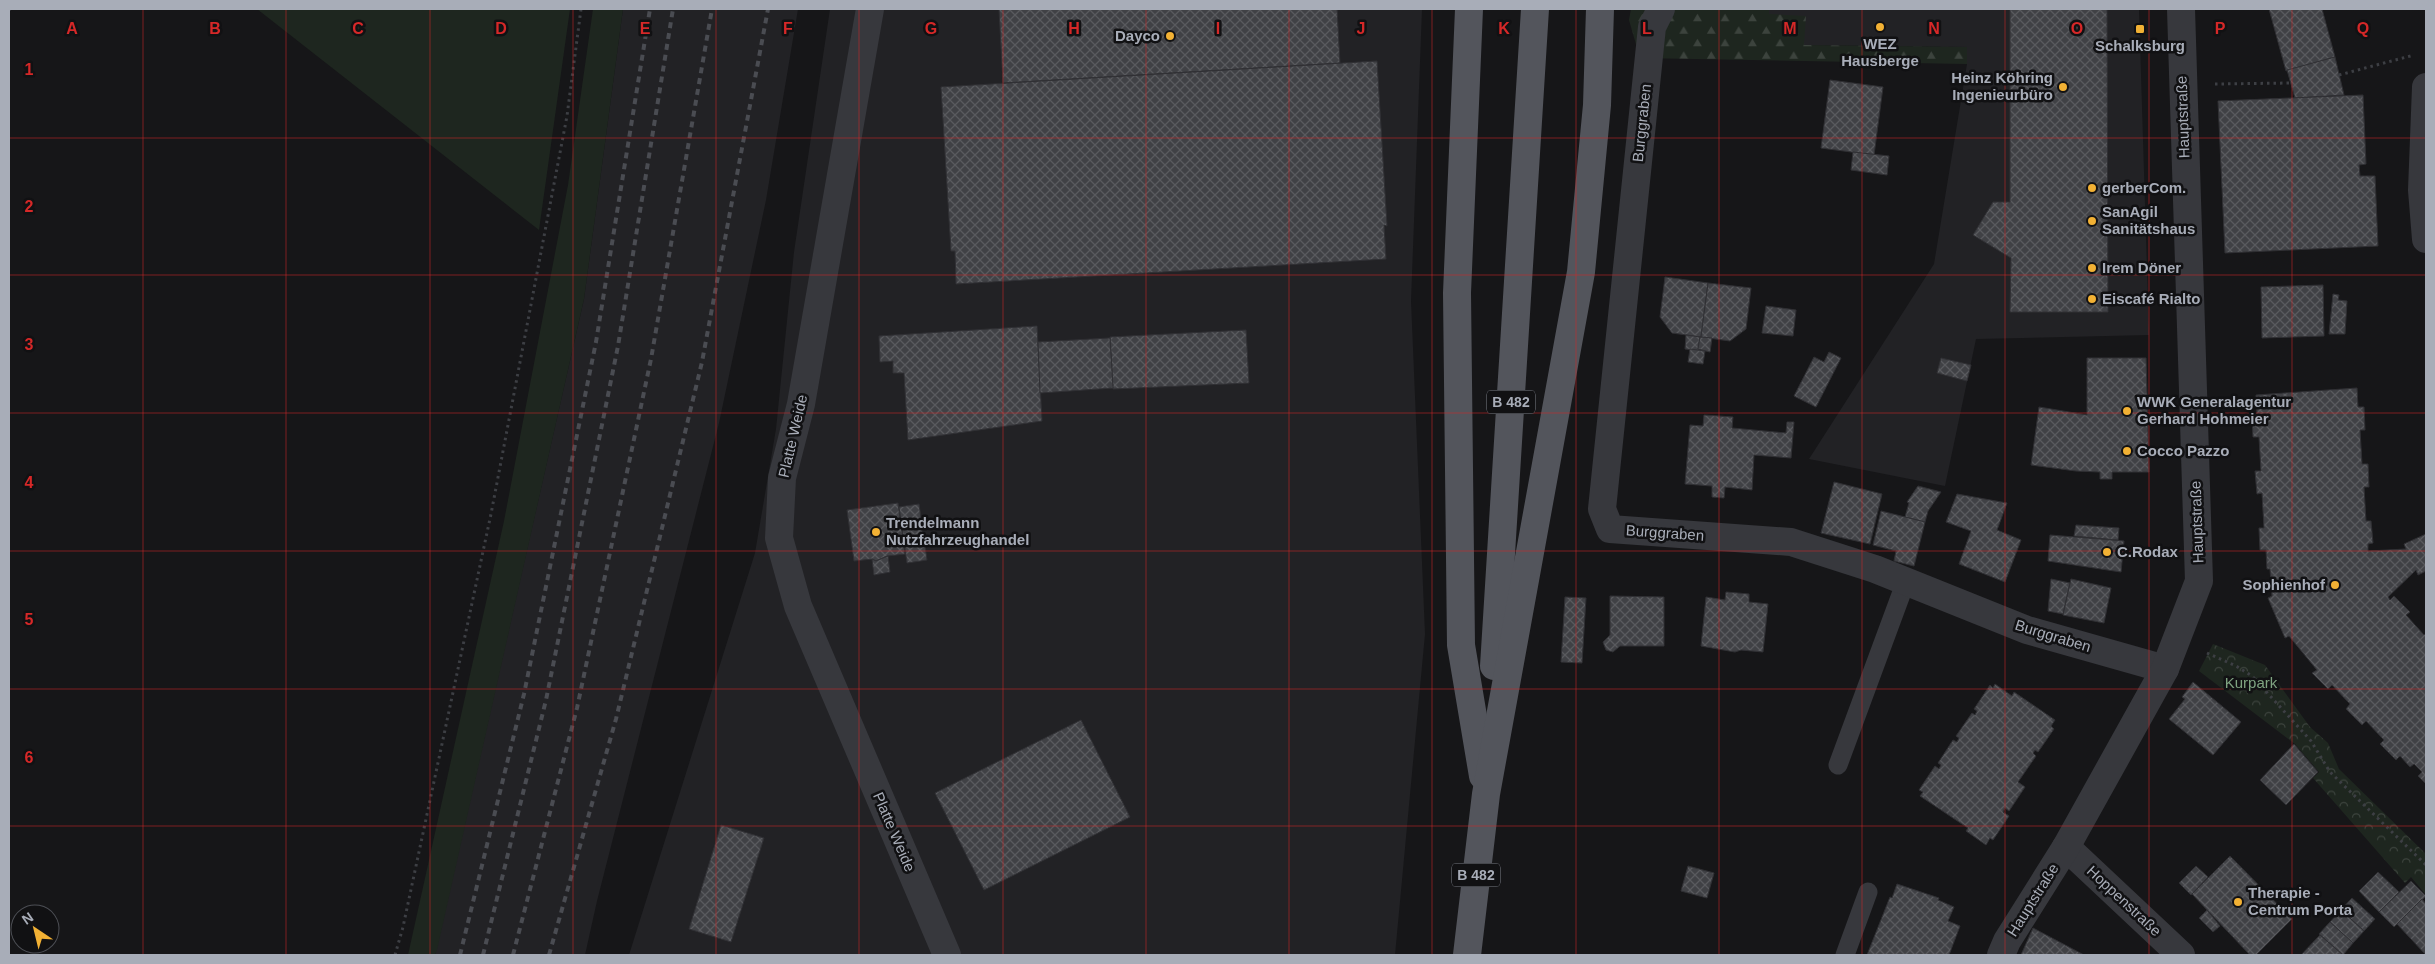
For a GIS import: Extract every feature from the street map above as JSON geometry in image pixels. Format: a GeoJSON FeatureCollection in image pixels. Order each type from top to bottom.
{"type":"FeatureCollection","features":[{"type":"Feature","properties":{"kind":"main road"},"geometry":{"type":"LineString","coordinates":[[1469,9],[1457,293],[1461,645],[1486,794]]}},
{"type":"Feature","properties":{"kind":"main road","name":"B 482"},"geometry":{"type":"LineString","coordinates":[[1467,955],[1486,794],[1535,9]]}},
{"type":"Feature","properties":{"kind":"main road"},"geometry":{"type":"LineString","coordinates":[[1486,794],[1581,272],[1597,105],[1600,9]]}},
{"type":"Feature","properties":{"kind":"street","name":"Platte Weide"},"geometry":{"type":"LineString","coordinates":[[870,9],[801,404],[782,478],[779,538],[798,606],[947,955]]}},
{"type":"Feature","properties":{"kind":"street","name":"Burggraben"},"geometry":{"type":"LineString","coordinates":[[1660,9],[1652,27],[1602,509],[1610,529],[1791,542],[1875,569],[2027,630],[2165,669]]}},
{"type":"Feature","properties":{"kind":"street","name":"Hauptstraße"},"geometry":{"type":"LineString","coordinates":[[2001,955],[2007,941],[2066,847],[2165,669],[2199,581],[2181,9]]}},
{"type":"Feature","properties":{"kind":"street"},"geometry":{"type":"LineString","coordinates":[[2426,87],[2422,190],[2426,239]]}},
{"type":"Feature","properties":{"kind":"street","name":"Hoppenstraße"},"geometry":{"type":"LineString","coordinates":[[2066,847],[2181,955]]}},
{"type":"Feature","properties":{"kind":"lane"},"geometry":{"type":"LineString","coordinates":[[1838,765],[1906,581]]}},
{"type":"Feature","properties":{"kind":"lane"},"geometry":{"type":"LineString","coordinates":[[1845,955],[1868,892]]}},
{"type":"Feature","properties":{"kind":"path"},"geometry":{"type":"LineString","coordinates":[[395,955],[403,927],[491,514],[567,116],[581,9]]}},
{"type":"Feature","properties":{"kind":"path"},"geometry":{"type":"LineString","coordinates":[[2339,75],[2418,54]]}},
{"type":"Feature","properties":{"kind":"path"},"geometry":{"type":"LineString","coordinates":[[2247,82],[2291,83]]}},
{"type":"Feature","properties":{"kind":"path"},"geometry":{"type":"LineString","coordinates":[[2176,639],[2236,666],[2252,676],[2311,741],[2330,772],[2426,866]]}},
{"type":"Feature","properties":{"kind":"shaded area"},"geometry":{"type":"Polygon","coordinates":[[[623,9],[798,9],[766,200],[719,423],[597,901],[585,955],[435,955],[584,299],[623,9]]]}},
{"type":"Feature","properties":{"kind":"shaded area"},"geometry":{"type":"Polygon","coordinates":[[[830,9],[1422,9],[1411,301],[1425,634],[1395,955],[629,955],[755,553],[776,429],[794,252],[830,9]]]}},
{"type":"Feature","properties":{"kind":"shaded area"},"geometry":{"type":"Polygon","coordinates":[[[1769,9],[2139,9],[2149,335],[1976,339],[1945,486],[1809,459],[1934,264],[1967,64],[1967,47],[1803,45],[1769,14],[1769,9]]]}},
{"type":"Feature","properties":{"kind":"green space"},"geometry":{"type":"Polygon","coordinates":[[[257,9],[570,9],[539,230],[257,9]]]}},
{"type":"Feature","properties":{"kind":"green space"},"geometry":{"type":"Polygon","coordinates":[[[593,9],[623,9],[584,299],[437,950],[435,955],[408,955],[504,521],[568,185],[593,9]]]}},
{"type":"Feature","properties":{"kind":"green space"},"geometry":{"type":"Polygon","coordinates":[[[1631,9],[1769,9],[1769,14],[1806,16],[1804,45],[1967,47],[1967,64],[1640,58],[1629,20],[1631,9]]]}},
{"type":"Feature","properties":{"kind":"green space","name":"Kurpark"},"geometry":{"type":"Polygon","coordinates":[[[2213,644],[2265,665],[2310,727],[2328,743],[2339,769],[2426,854],[2426,895],[2411,877],[2405,883],[2313,778],[2319,772],[2295,744],[2199,671],[2213,644]]]}},
{"type":"Feature","properties":{"kind":"building","name":"Dayco"},"geometry":{"type":"Polygon","coordinates":[[[999,9],[1337,9],[1340,63],[1003,83],[999,9]]]}},
{"type":"Feature","properties":{"kind":"building"},"geometry":{"type":"Polygon","coordinates":[[[2010,9],[2107,9],[2108,312],[2010,312],[2011,258],[1973,235],[1993,202],[2010,202],[2010,9]]]}},
{"type":"Feature","properties":{"kind":"building"},"geometry":{"type":"Polygon","coordinates":[[[2269,9],[2322,9],[2335,57],[2286,71],[2269,9]]]}},
{"type":"Feature","properties":{"kind":"building"},"geometry":{"type":"Polygon","coordinates":[[[2335,57],[2344,95],[2295,98],[2287,70],[2335,57]]]}},
{"type":"Feature","properties":{"kind":"building"},"geometry":{"type":"Polygon","coordinates":[[[1377,61],[1387,226],[1384,225],[1386,259],[956,284],[955,251],[951,251],[941,87],[1377,61]]]}},
{"type":"Feature","properties":{"kind":"building"},"geometry":{"type":"Polygon","coordinates":[[[1830,80],[1883,87],[1874,155],[1821,148],[1830,80]]]}},
{"type":"Feature","properties":{"kind":"building"},"geometry":{"type":"Polygon","coordinates":[[[2363,95],[2366,164],[2359,165],[2360,176],[2375,176],[2378,246],[2225,253],[2218,101],[2363,95]]]}},
{"type":"Feature","properties":{"kind":"building"},"geometry":{"type":"Polygon","coordinates":[[[1853,152],[1889,156],[1887,175],[1851,170],[1853,152]]]}},
{"type":"Feature","properties":{"kind":"building"},"geometry":{"type":"Polygon","coordinates":[[[1665,277],[1708,283],[1701,337],[1672,333],[1660,317],[1665,277]]]}},
{"type":"Feature","properties":{"kind":"building"},"geometry":{"type":"Polygon","coordinates":[[[1708,283],[1751,288],[1746,329],[1730,341],[1701,337],[1708,283]]]}},
{"type":"Feature","properties":{"kind":"building"},"geometry":{"type":"Polygon","coordinates":[[[2323,285],[2324,336],[2262,338],[2261,287],[2323,285]]]}},
{"type":"Feature","properties":{"kind":"building"},"geometry":{"type":"Polygon","coordinates":[[[2333,294],[2339,295],[2338,300],[2347,301],[2345,334],[2329,334],[2333,294]]]}},
{"type":"Feature","properties":{"kind":"building"},"geometry":{"type":"Polygon","coordinates":[[[1766,306],[1796,310],[1793,336],[1762,333],[1766,306]]]}},
{"type":"Feature","properties":{"kind":"building"},"geometry":{"type":"Polygon","coordinates":[[[1037,326],[1042,421],[908,440],[904,373],[893,373],[893,361],[880,362],[879,336],[1037,326]]]}},
{"type":"Feature","properties":{"kind":"building"},"geometry":{"type":"Polygon","coordinates":[[[1246,330],[1249,383],[1113,389],[1110,337],[1246,330]]]}},
{"type":"Feature","properties":{"kind":"building"},"geometry":{"type":"Polygon","coordinates":[[[1686,335],[1700,337],[1698,349],[1705,351],[1685,349],[1686,335]]]}},
{"type":"Feature","properties":{"kind":"building"},"geometry":{"type":"Polygon","coordinates":[[[1700,337],[1712,338],[1710,352],[1698,349],[1700,337]]]}},
{"type":"Feature","properties":{"kind":"building"},"geometry":{"type":"Polygon","coordinates":[[[1110,338],[1113,388],[1040,393],[1038,342],[1110,338]]]}},
{"type":"Feature","properties":{"kind":"building"},"geometry":{"type":"Polygon","coordinates":[[[1690,349],[1705,351],[1703,364],[1688,362],[1690,349]]]}},
{"type":"Feature","properties":{"kind":"building"},"geometry":{"type":"Polygon","coordinates":[[[1829,352],[1841,358],[1816,407],[1794,396],[1814,357],[1824,362],[1829,352]]]}},
{"type":"Feature","properties":{"kind":"building"},"geometry":{"type":"Polygon","coordinates":[[[1941,358],[1971,365],[1967,381],[1937,373],[1941,358]]]}},
{"type":"Feature","properties":{"kind":"building"},"geometry":{"type":"Polygon","coordinates":[[[2087,358],[2146,358],[2149,472],[2112,472],[2112,479],[2100,479],[2100,472],[2031,465],[2039,407],[2087,415],[2087,358]]]}},
{"type":"Feature","properties":{"kind":"building","name":"Sophienhof"},"geometry":{"type":"Polygon","coordinates":[[[2357,388],[2358,407],[2364,407],[2365,430],[2360,430],[2362,464],[2368,464],[2369,487],[2364,487],[2366,521],[2371,521],[2373,543],[2368,544],[2368,551],[2406,549],[2404,544],[2426,534],[2426,571],[2418,575],[2416,570],[2388,597],[2390,600],[2394,596],[2410,612],[2406,615],[2424,635],[2426,633],[2426,784],[2418,776],[2422,772],[2414,764],[2410,767],[2400,756],[2396,760],[2380,744],[2384,740],[2366,721],[2362,725],[2346,709],[2350,704],[2332,685],[2328,689],[2312,673],[2317,670],[2289,636],[2285,638],[2268,598],[2272,596],[2270,569],[2267,569],[2266,550],[2260,550],[2259,528],[2264,528],[2262,493],[2257,494],[2255,471],[2261,471],[2259,437],[2253,437],[2252,414],[2257,414],[2256,395],[2357,388]]]}},
{"type":"Feature","properties":{"kind":"building"},"geometry":{"type":"Polygon","coordinates":[[[1704,415],[1733,417],[1732,428],[1786,433],[1787,422],[1794,422],[1791,458],[1754,455],[1752,490],[1725,487],[1724,498],[1712,497],[1712,486],[1685,484],[1690,425],[1703,426],[1704,415]]]}},
{"type":"Feature","properties":{"kind":"building"},"geometry":{"type":"Polygon","coordinates":[[[1834,482],[1882,494],[1870,544],[1821,533],[1834,482]]]}},
{"type":"Feature","properties":{"kind":"building"},"geometry":{"type":"Polygon","coordinates":[[[1918,486],[1941,492],[1928,511],[1925,522],[1905,517],[1909,503],[1907,502],[1918,486]]]}},
{"type":"Feature","properties":{"kind":"building"},"geometry":{"type":"Polygon","coordinates":[[[1957,494],[2007,503],[1997,530],[2021,540],[2005,582],[1959,564],[1971,531],[1946,522],[1957,494]]]}},
{"type":"Feature","properties":{"kind":"building","name":"Trendelmann Nutzfahrzeughandel"},"geometry":{"type":"Polygon","coordinates":[[[898,503],[905,554],[887,556],[876,561],[872,559],[854,561],[847,510],[898,503]]]}},
{"type":"Feature","properties":{"kind":"building"},"geometry":{"type":"Polygon","coordinates":[[[919,504],[927,560],[907,563],[899,507],[919,504]]]}},
{"type":"Feature","properties":{"kind":"building"},"geometry":{"type":"Polygon","coordinates":[[[1881,511],[1925,522],[1914,566],[1894,561],[1896,551],[1873,545],[1881,511]]]}},
{"type":"Feature","properties":{"kind":"building"},"geometry":{"type":"Polygon","coordinates":[[[2076,525],[2119,528],[2118,540],[2074,536],[2076,525]]]}},
{"type":"Feature","properties":{"kind":"building"},"geometry":{"type":"Polygon","coordinates":[[[2050,535],[2124,541],[2121,572],[2048,561],[2050,535]]]}},
{"type":"Feature","properties":{"kind":"building"},"geometry":{"type":"Polygon","coordinates":[[[888,556],[890,572],[874,575],[872,559],[876,561],[888,556]]]}},
{"type":"Feature","properties":{"kind":"building"},"geometry":{"type":"Polygon","coordinates":[[[2051,579],[2070,583],[2063,614],[2048,611],[2051,579]]]}},
{"type":"Feature","properties":{"kind":"building"},"geometry":{"type":"Polygon","coordinates":[[[2071,579],[2111,588],[2104,623],[2063,615],[2071,579]]]}},
{"type":"Feature","properties":{"kind":"building"},"geometry":{"type":"Polygon","coordinates":[[[1726,592],[1749,594],[1749,602],[1768,604],[1763,652],[1741,650],[1735,652],[1701,646],[1706,597],[1725,600],[1726,592]]]}},
{"type":"Feature","properties":{"kind":"building"},"geometry":{"type":"Polygon","coordinates":[[[1610,596],[1664,597],[1664,646],[1620,646],[1613,652],[1606,650],[1603,642],[1610,635],[1610,596]]]}},
{"type":"Feature","properties":{"kind":"building"},"geometry":{"type":"Polygon","coordinates":[[[1565,597],[1586,598],[1582,663],[1561,662],[1565,597]]]}},
{"type":"Feature","properties":{"kind":"building"},"geometry":{"type":"Polygon","coordinates":[[[2193,682],[2241,722],[2213,755],[2169,719],[2185,699],[2182,697],[2193,682]]]}},
{"type":"Feature","properties":{"kind":"building"},"geometry":{"type":"Polygon","coordinates":[[[1995,684],[2012,696],[2014,692],[2055,720],[2051,726],[2054,729],[2038,752],[2035,750],[2033,753],[2036,756],[2018,782],[2025,787],[2009,811],[2005,808],[2003,812],[2009,816],[1993,840],[1990,838],[1986,845],[1966,831],[1968,828],[1920,796],[1923,792],[1919,790],[1935,766],[1939,769],[1941,765],[1938,763],[1953,740],[1957,742],[1959,738],[1956,736],[1972,713],[1975,715],[1977,711],[1974,709],[1990,685],[1993,688],[1995,684]]]}},
{"type":"Feature","properties":{"kind":"building"},"geometry":{"type":"Polygon","coordinates":[[[1081,720],[1130,817],[984,890],[935,793],[1081,720]]]}},
{"type":"Feature","properties":{"kind":"building"},"geometry":{"type":"Polygon","coordinates":[[[2294,744],[2318,772],[2286,805],[2260,780],[2294,744]]]}},
{"type":"Feature","properties":{"kind":"building"},"geometry":{"type":"Polygon","coordinates":[[[721,825],[764,838],[731,942],[689,929],[721,825]]]}},
{"type":"Feature","properties":{"kind":"building","name":"Therapie - Centrum Porta"},"geometry":{"type":"Polygon","coordinates":[[[2230,856],[2292,919],[2256,955],[2250,955],[2192,894],[2230,856]]]}},
{"type":"Feature","properties":{"kind":"building"},"geometry":{"type":"Polygon","coordinates":[[[1688,866],[1714,873],[1707,898],[1681,891],[1688,866]]]}},
{"type":"Feature","properties":{"kind":"building"},"geometry":{"type":"Polygon","coordinates":[[[2196,866],[2208,877],[2191,895],[2179,883],[2196,866]]]}},
{"type":"Feature","properties":{"kind":"building"},"geometry":{"type":"Polygon","coordinates":[[[2378,872],[2399,892],[2379,912],[2359,891],[2378,872]]]}},
{"type":"Feature","properties":{"kind":"building"},"geometry":{"type":"Polygon","coordinates":[[[2411,881],[2426,896],[2394,927],[2379,912],[2411,881]]]}},
{"type":"Feature","properties":{"kind":"building"},"geometry":{"type":"Polygon","coordinates":[[[1897,884],[1939,898],[1938,900],[1954,907],[1948,921],[1960,926],[1949,955],[1867,955],[1897,884]]]}},
{"type":"Feature","properties":{"kind":"building"},"geometry":{"type":"Polygon","coordinates":[[[2352,898],[2375,919],[2364,931],[2341,910],[2352,898]]]}},
{"type":"Feature","properties":{"kind":"building"},"geometry":{"type":"Polygon","coordinates":[[[2422,899],[2426,904],[2426,955],[2397,924],[2422,899]]]}},
{"type":"Feature","properties":{"kind":"building"},"geometry":{"type":"Polygon","coordinates":[[[2207,910],[2220,926],[2213,932],[2199,918],[2207,910]]]}},
{"type":"Feature","properties":{"kind":"building"},"geometry":{"type":"Polygon","coordinates":[[[2341,910],[2364,931],[2353,943],[2330,922],[2341,910]]]}},
{"type":"Feature","properties":{"kind":"building"},"geometry":{"type":"Polygon","coordinates":[[[2330,922],[2353,943],[2343,955],[2319,934],[2330,922]]]}},
{"type":"Feature","properties":{"kind":"building"},"geometry":{"type":"Polygon","coordinates":[[[2033,928],[2084,955],[2021,955],[2033,928]]]}},
{"type":"Feature","properties":{"kind":"building"},"geometry":{"type":"Polygon","coordinates":[[[2320,935],[2343,955],[2301,955],[2320,935]]]}},
{"type":"Feature","properties":{"kind":"railway"},"geometry":{"type":"LineString","coordinates":[[460,955],[524,694],[596,342],[650,9]]}},
{"type":"Feature","properties":{"kind":"railway"},"geometry":{"type":"LineString","coordinates":[[483,955],[546,700],[618,346],[673,9]]}},
{"type":"Feature","properties":{"kind":"railway"},"geometry":{"type":"LineString","coordinates":[[513,955],[577,708],[651,359],[712,9]]}},
{"type":"Feature","properties":{"kind":"railway"},"geometry":{"type":"LineString","coordinates":[[549,955],[616,719],[702,362],[768,9]]}},
{"type":"Feature","properties":{"kind":"place","name":"WEZ Hausberge"},"geometry":{"type":"Point","coordinates":[1880,27]}},
{"type":"Feature","properties":{"kind":"place","name":"Schalksburg"},"geometry":{"type":"Point","coordinates":[2140,29]}},
{"type":"Feature","properties":{"kind":"place","name":"Dayco"},"geometry":{"type":"Point","coordinates":[1170,36]}},
{"type":"Feature","properties":{"kind":"place","name":"Heinz Köhring Ingenieurbüro"},"geometry":{"type":"Point","coordinates":[2063,87]}},
{"type":"Feature","properties":{"kind":"place","name":"gerberCom."},"geometry":{"type":"Point","coordinates":[2092,188]}},
{"type":"Feature","properties":{"kind":"place","name":"SanAgil Sanitätshaus"},"geometry":{"type":"Point","coordinates":[2092,221]}},
{"type":"Feature","properties":{"kind":"place","name":"Irem Döner"},"geometry":{"type":"Point","coordinates":[2092,268]}},
{"type":"Feature","properties":{"kind":"place","name":"Eiscafé Rialto"},"geometry":{"type":"Point","coordinates":[2092,299]}},
{"type":"Feature","properties":{"kind":"place","name":"WWK Generalagentur Gerhard Hohmeier"},"geometry":{"type":"Point","coordinates":[2127,411]}},
{"type":"Feature","properties":{"kind":"place","name":"Cocco Pazzo"},"geometry":{"type":"Point","coordinates":[2127,451]}},
{"type":"Feature","properties":{"kind":"place","name":"Trendelmann Nutzfahrzeughandel"},"geometry":{"type":"Point","coordinates":[876,532]}},
{"type":"Feature","properties":{"kind":"place","name":"C.Rodax"},"geometry":{"type":"Point","coordinates":[2107,552]}},
{"type":"Feature","properties":{"kind":"place","name":"Sophienhof"},"geometry":{"type":"Point","coordinates":[2335,585]}},
{"type":"Feature","properties":{"kind":"place","name":"Therapie - Centrum Porta"},"geometry":{"type":"Point","coordinates":[2238,902]}}]}
